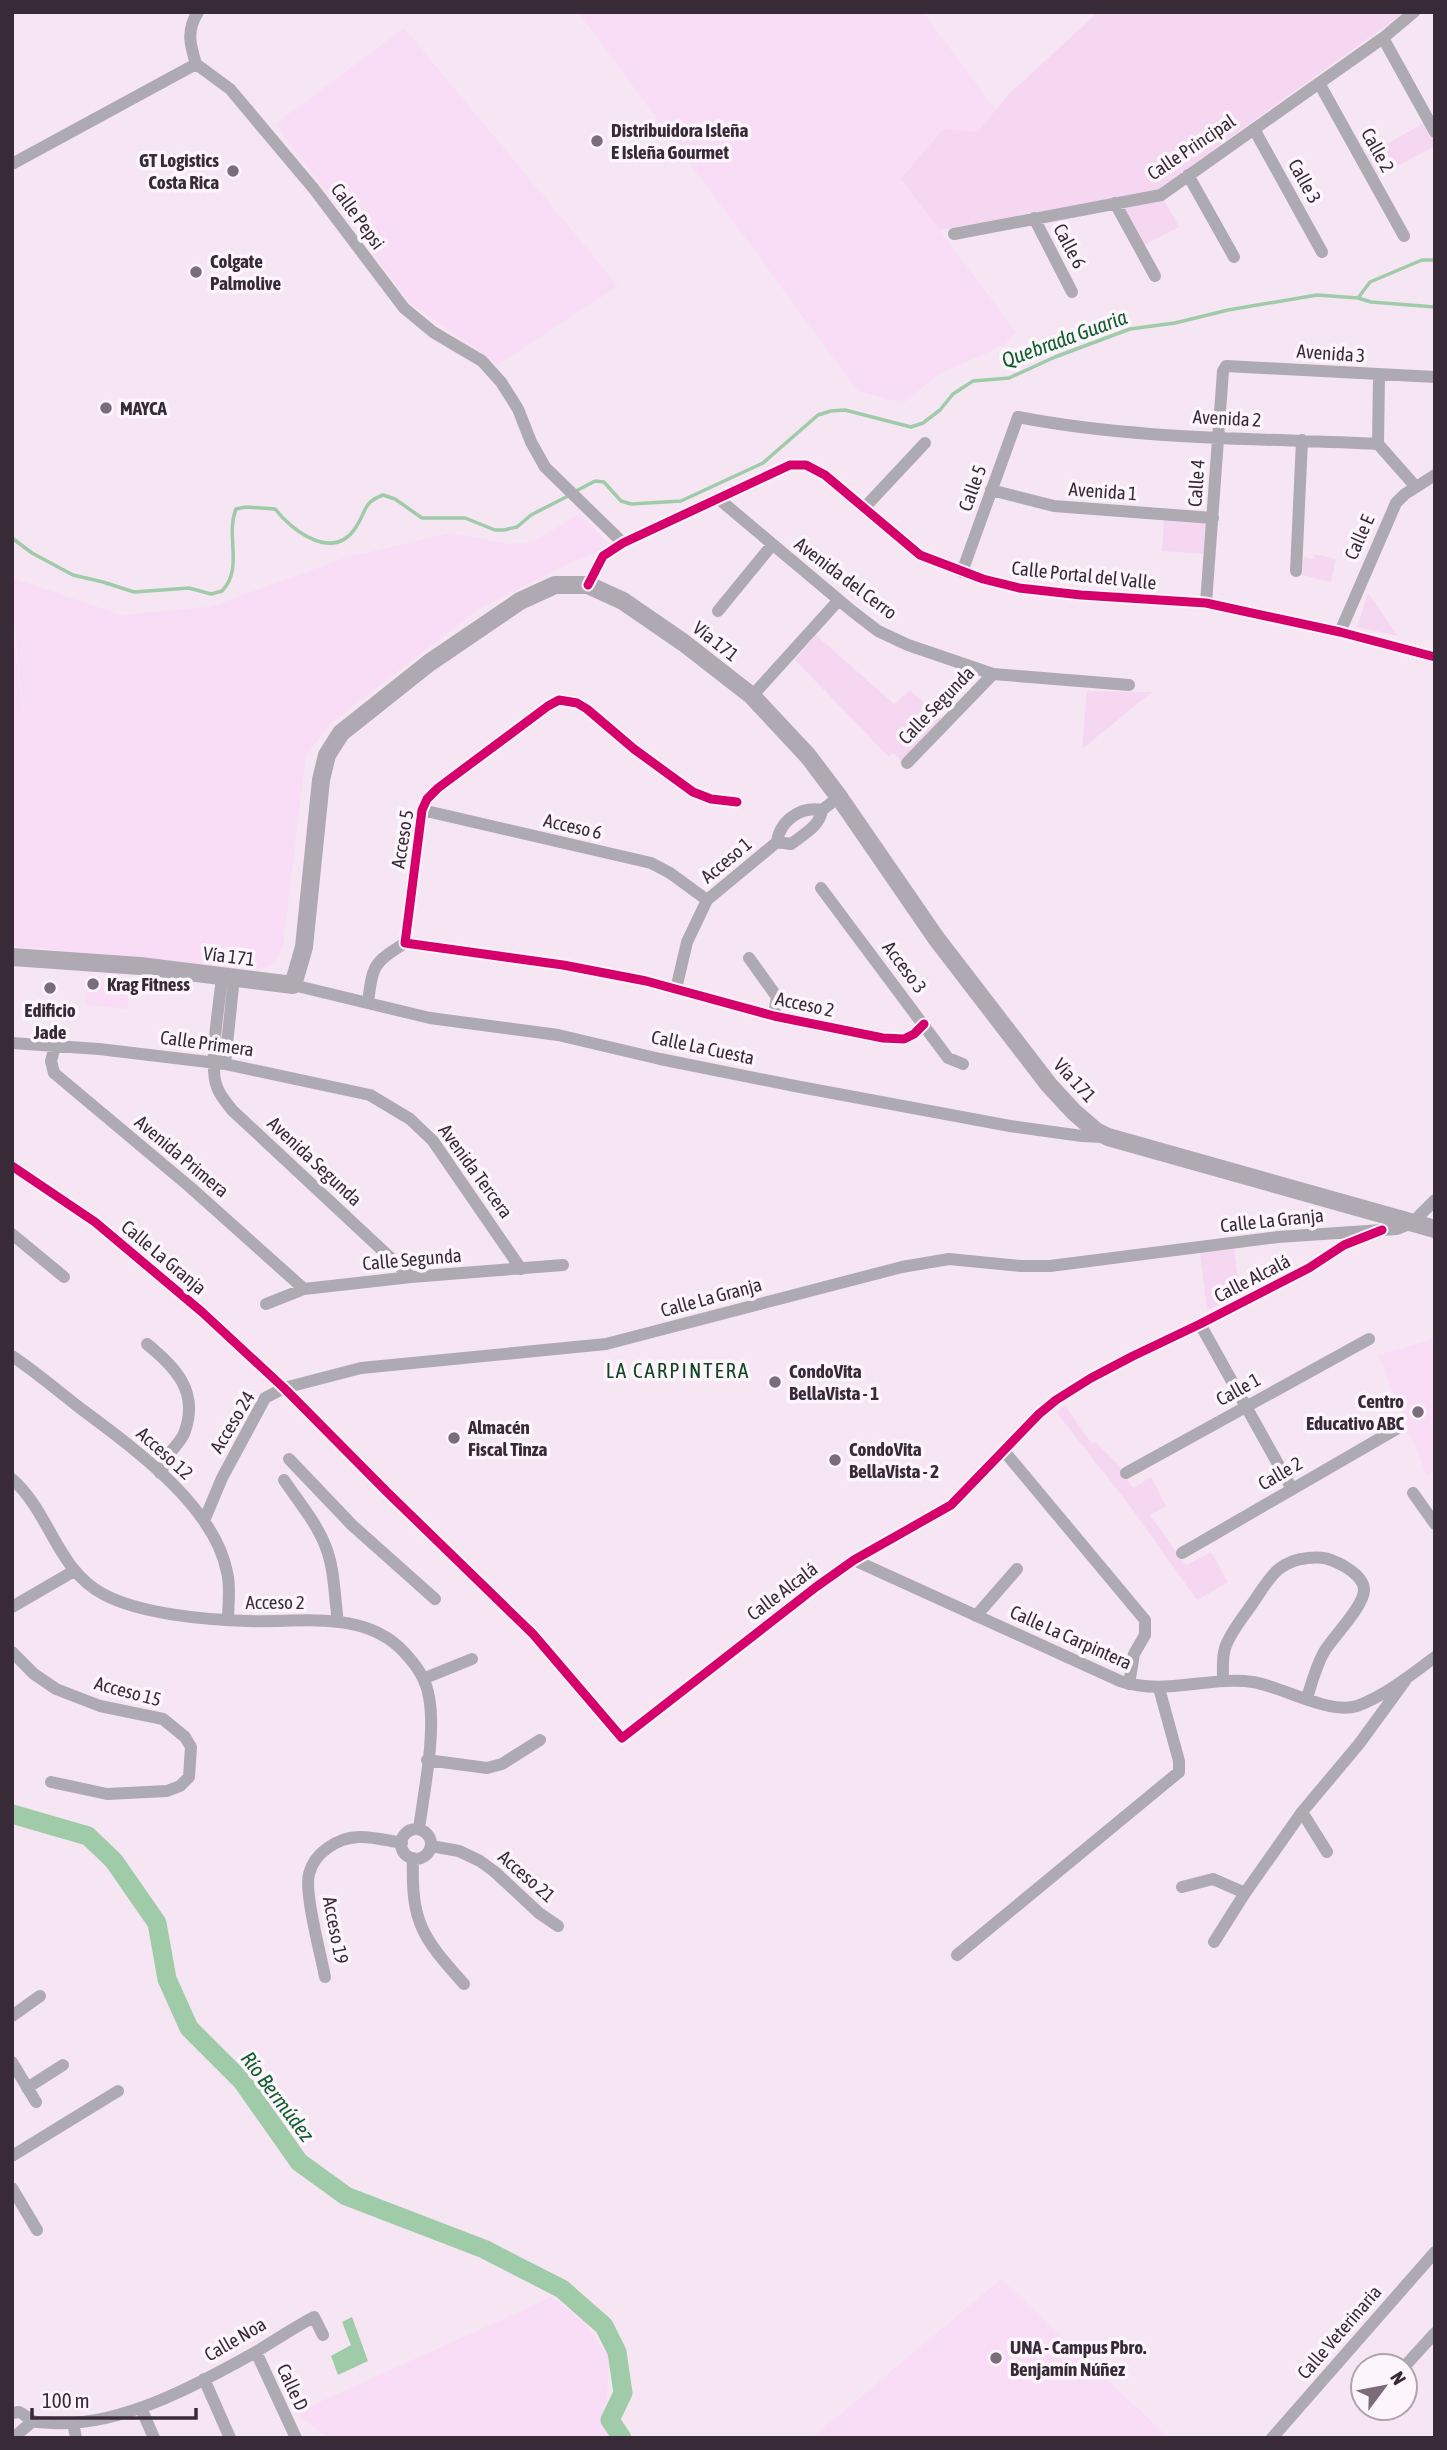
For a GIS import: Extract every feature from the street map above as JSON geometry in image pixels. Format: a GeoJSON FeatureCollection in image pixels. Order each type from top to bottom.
{"type":"FeatureCollection","features":[{"type":"Feature","properties":{"kind":"main road","name":"Vía 171"},"geometry":{"type":"LineString","coordinates":[[12,957],[140,966],[293,985],[304,947],[321,780],[327,755],[341,733],[429,663],[520,600],[555,585],[588,585],[623,601],[752,696],[808,756],[936,937],[1049,1085],[1096,1131],[1108,1137],[1435,1229]]}},
{"type":"Feature","properties":{"kind":"street"},"geometry":{"type":"LineString","coordinates":[[12,164],[196,64],[189,39],[190,24],[198,12]]}},
{"type":"Feature","properties":{"kind":"street","name":"Calle Principal"},"geometry":{"type":"LineString","coordinates":[[954,234],[1161,195],[1383,38],[1414,12]]}},
{"type":"Feature","properties":{"kind":"street"},"geometry":{"type":"LineString","coordinates":[[1383,38],[1435,132]]}},
{"type":"Feature","properties":{"kind":"street","name":"Calle Pepsi"},"geometry":{"type":"LineString","coordinates":[[196,64],[230,89],[314,189],[404,308],[433,332],[482,361],[501,382],[518,409],[531,442],[545,467],[623,544]]}},
{"type":"Feature","properties":{"kind":"street","name":"Calle 2"},"geometry":{"type":"LineString","coordinates":[[1319,83],[1404,236]]}},
{"type":"Feature","properties":{"kind":"street","name":"Calle 3"},"geometry":{"type":"LineString","coordinates":[[1254,129],[1322,252]]}},
{"type":"Feature","properties":{"kind":"street"},"geometry":{"type":"LineString","coordinates":[[1188,175],[1234,257]]}},
{"type":"Feature","properties":{"kind":"street"},"geometry":{"type":"LineString","coordinates":[[1115,203],[1154,276]]}},
{"type":"Feature","properties":{"kind":"street","name":"Calle 6"},"geometry":{"type":"LineString","coordinates":[[1034,218],[1072,292]]}},
{"type":"Feature","properties":{"kind":"street","name":"Avenida 3"},"geometry":{"type":"LineString","coordinates":[[1226,366],[1435,377]]}},
{"type":"Feature","properties":{"kind":"street","name":"Calle 4"},"geometry":{"type":"LineString","coordinates":[[1206,603],[1223,371],[1226,366]]}},
{"type":"Feature","properties":{"kind":"street"},"geometry":{"type":"LineString","coordinates":[[1378,376],[1378,444],[1416,487]]}},
{"type":"Feature","properties":{"kind":"street","name":"Avenida 2"},"geometry":{"type":"LineString","coordinates":[[1018,418],[1073,427],[1378,444]]}},
{"type":"Feature","properties":{"kind":"street","name":"Calle 5"},"geometry":{"type":"LineString","coordinates":[[962,572],[1018,418]]}},
{"type":"Feature","properties":{"kind":"street"},"geometry":{"type":"LineString","coordinates":[[1296,571],[1302,440]]}},
{"type":"Feature","properties":{"kind":"street"},"geometry":{"type":"LineString","coordinates":[[864,507],[925,443]]}},
{"type":"Feature","properties":{"kind":"street","name":"Calle Portal del Valle"},"geometry":{"type":"LineString","coordinates":[[588,585],[603,556],[623,544],[790,465],[806,466],[825,475],[919,555],[962,572],[1018,588],[1206,603],[1340,632],[1435,657]]}},
{"type":"Feature","properties":{"kind":"street","name":"Calle E"},"geometry":{"type":"LineString","coordinates":[[1340,632],[1396,503],[1435,475]]}},
{"type":"Feature","properties":{"kind":"street","name":"Avenida 1"},"geometry":{"type":"LineString","coordinates":[[991,490],[1054,506],[1213,518]]}},
{"type":"Feature","properties":{"kind":"street","name":"Avenida del Cerro"},"geometry":{"type":"LineString","coordinates":[[719,500],[838,601],[878,631],[898,640],[993,674],[1129,684]]}},
{"type":"Feature","properties":{"kind":"street"},"geometry":{"type":"LineString","coordinates":[[718,611],[772,545]]}},
{"type":"Feature","properties":{"kind":"street"},"geometry":{"type":"LineString","coordinates":[[752,696],[838,601]]}},
{"type":"Feature","properties":{"kind":"street","name":"Calle Segunda"},"geometry":{"type":"LineString","coordinates":[[907,763],[993,674]]}},
{"type":"Feature","properties":{"kind":"street","name":"Acceso 5"},"geometry":{"type":"LineString","coordinates":[[405,943],[422,810],[427,799],[438,788],[559,700],[577,703],[587,709],[634,750],[693,792],[711,799],[737,802]]}},
{"type":"Feature","properties":{"kind":"street","name":"Acceso 1"},"geometry":{"type":"LineString","coordinates":[[676,989],[687,942],[707,900],[777,842],[779,829],[791,817],[810,808],[822,810],[839,797]]}},
{"type":"Feature","properties":{"kind":"street","name":"Acceso 6"},"geometry":{"type":"LineString","coordinates":[[422,810],[651,863],[670,873],[707,900]]}},
{"type":"Feature","properties":{"kind":"street","name":"Acceso 1"},"geometry":{"type":"LineString","coordinates":[[777,842],[792,844],[821,820],[822,810]]}},
{"type":"Feature","properties":{"kind":"street","name":"Acceso 3"},"geometry":{"type":"LineString","coordinates":[[821,888],[948,1058],[963,1064]]}},
{"type":"Feature","properties":{"kind":"street"},"geometry":{"type":"LineString","coordinates":[[368,1002],[377,961],[405,943],[563,965],[676,989]]}},
{"type":"Feature","properties":{"kind":"street"},"geometry":{"type":"LineString","coordinates":[[749,958],[778,997],[774,1016]]}},
{"type":"Feature","properties":{"kind":"street"},"geometry":{"type":"LineString","coordinates":[[219,1063],[228,977]]}},
{"type":"Feature","properties":{"kind":"street","name":"Calle La Cuesta"},"geometry":{"type":"LineString","coordinates":[[293,985],[430,1018],[558,1035],[795,1086],[1010,1126],[1108,1137]]}},
{"type":"Feature","properties":{"kind":"street","name":"Acceso 2"},"geometry":{"type":"LineString","coordinates":[[676,989],[774,1016],[892,1040],[904,1039],[914,1034],[924,1024]]}},
{"type":"Feature","properties":{"kind":"street","name":"Calle Primera"},"geometry":{"type":"LineString","coordinates":[[12,1043],[219,1063],[358,1092],[390,1106]]}},
{"type":"Feature","properties":{"kind":"street","name":"Avenida Primera"},"geometry":{"type":"LineString","coordinates":[[55,1046],[51,1061],[54,1073],[190,1187],[303,1289]]}},
{"type":"Feature","properties":{"kind":"street","name":"Avenida Segunda"},"geometry":{"type":"LineString","coordinates":[[219,1063],[216,1085],[232,1110],[411,1277]]}},
{"type":"Feature","properties":{"kind":"street","name":"Avenida Tercera"},"geometry":{"type":"LineString","coordinates":[[390,1106],[410,1119],[433,1140],[521,1269]]}},
{"type":"Feature","properties":{"kind":"street","name":"Calle La Granja"},"geometry":{"type":"LineString","coordinates":[[12,1166],[95,1222],[202,1312],[284,1388],[361,1368],[606,1344],[902,1267],[949,1259],[1050,1266],[1278,1237],[1397,1229],[1412,1223]]}},
{"type":"Feature","properties":{"kind":"street"},"geometry":{"type":"LineString","coordinates":[[1412,1223],[1435,1200]]}},
{"type":"Feature","properties":{"kind":"street","name":"Calle Alcalá"},"geometry":{"type":"LineString","coordinates":[[284,1388],[533,1634],[622,1738],[854,1560],[951,1505],[1039,1414],[1080,1385],[1325,1258],[1344,1245],[1382,1230]]}},
{"type":"Feature","properties":{"kind":"street"},"geometry":{"type":"LineString","coordinates":[[12,1234],[64,1277]]}},
{"type":"Feature","properties":{"kind":"street"},"geometry":{"type":"LineString","coordinates":[[1321,1234],[1328,1243],[1325,1258]]}},
{"type":"Feature","properties":{"kind":"street","name":"Calle Segunda"},"geometry":{"type":"LineString","coordinates":[[266,1304],[303,1289],[564,1265]]}},
{"type":"Feature","properties":{"kind":"street"},"geometry":{"type":"LineString","coordinates":[[1200,1324],[1292,1489]]}},
{"type":"Feature","properties":{"kind":"street","name":"Calle 1"},"geometry":{"type":"LineString","coordinates":[[1126,1473],[1369,1339]]}},
{"type":"Feature","properties":{"kind":"street"},"geometry":{"type":"LineString","coordinates":[[147,1344],[172,1365],[184,1385],[190,1408],[185,1433],[170,1453],[160,1473]]}},
{"type":"Feature","properties":{"kind":"street","name":"Acceso 12"},"geometry":{"type":"LineString","coordinates":[[12,1356],[109,1430],[160,1473],[204,1521],[228,1573],[228,1620]]}},
{"type":"Feature","properties":{"kind":"street","name":"Acceso 24"},"geometry":{"type":"LineString","coordinates":[[204,1521],[222,1478],[265,1398],[284,1388]]}},
{"type":"Feature","properties":{"kind":"street","name":"Calle 2"},"geometry":{"type":"LineString","coordinates":[[1182,1553],[1398,1427]]}},
{"type":"Feature","properties":{"kind":"street"},"geometry":{"type":"LineString","coordinates":[[1004,1451],[1145,1620],[1145,1634],[1134,1654],[1129,1684]]}},
{"type":"Feature","properties":{"kind":"street"},"geometry":{"type":"LineString","coordinates":[[289,1459],[352,1525],[435,1599]]}},
{"type":"Feature","properties":{"kind":"street","name":"Acceso 2"},"geometry":{"type":"LineString","coordinates":[[12,1479],[27,1496],[74,1571],[87,1584],[131,1606],[228,1620],[338,1621],[364,1626],[397,1644],[425,1678]]}},
{"type":"Feature","properties":{"kind":"street"},"geometry":{"type":"LineString","coordinates":[[284,1480],[318,1530],[326,1547],[338,1621]]}},
{"type":"Feature","properties":{"kind":"street"},"geometry":{"type":"LineString","coordinates":[[295,1496],[309,1482]]}},
{"type":"Feature","properties":{"kind":"street"},"geometry":{"type":"LineString","coordinates":[[1413,1493],[1435,1524]]}},
{"type":"Feature","properties":{"kind":"street"},"geometry":{"type":"LineString","coordinates":[[1223,1680],[1224,1650],[1231,1635],[1270,1578],[1280,1566],[1290,1561],[1321,1556],[1350,1570],[1362,1582],[1364,1591],[1359,1604],[1324,1652],[1307,1698]]}},
{"type":"Feature","properties":{"kind":"street","name":"Calle La Carpintera"},"geometry":{"type":"LineString","coordinates":[[854,1560],[1129,1684],[1159,1688],[1223,1680],[1255,1682],[1331,1707],[1345,1708],[1358,1705],[1408,1678],[1435,1657]]}},
{"type":"Feature","properties":{"kind":"street"},"geometry":{"type":"LineString","coordinates":[[976,1616],[1017,1569]]}},
{"type":"Feature","properties":{"kind":"street"},"geometry":{"type":"LineString","coordinates":[[12,1607],[74,1571]]}},
{"type":"Feature","properties":{"kind":"street","name":"Acceso 15"},"geometry":{"type":"LineString","coordinates":[[12,1651],[34,1674],[55,1689],[100,1706],[163,1719],[186,1737],[191,1747],[189,1777],[180,1786],[167,1791],[107,1794],[51,1782]]}},
{"type":"Feature","properties":{"kind":"street"},"geometry":{"type":"LineString","coordinates":[[419,1829],[431,1722],[430,1699],[425,1678],[472,1658]]}},
{"type":"Feature","properties":{"kind":"street"},"geometry":{"type":"LineString","coordinates":[[1214,1942],[1302,1812],[1359,1744],[1408,1678]]}},
{"type":"Feature","properties":{"kind":"street"},"geometry":{"type":"LineString","coordinates":[[957,1955],[1178,1772],[1179,1761],[1159,1688]]}},
{"type":"Feature","properties":{"kind":"street"},"geometry":{"type":"LineString","coordinates":[[428,1760],[487,1768],[502,1764],[540,1740]]}},
{"type":"Feature","properties":{"kind":"street"},"geometry":{"type":"LineString","coordinates":[[1302,1812],[1327,1852]]}},
{"type":"Feature","properties":{"kind":"street"},"geometry":{"type":"LineString","coordinates":[[419,1829],[427,1833],[431,1846],[423,1857],[413,1858],[405,1853],[402,1843],[405,1834],[419,1829]]}},
{"type":"Feature","properties":{"kind":"street","name":"Acceso 19"},"geometry":{"type":"LineString","coordinates":[[325,1977],[308,1891],[309,1875],[315,1860],[330,1846],[345,1839],[360,1837],[402,1843]]}},
{"type":"Feature","properties":{"kind":"street","name":"Acceso 21"},"geometry":{"type":"LineString","coordinates":[[431,1846],[459,1851],[480,1861],[495,1871],[538,1913],[558,1926]]}},
{"type":"Feature","properties":{"kind":"street"},"geometry":{"type":"LineString","coordinates":[[413,1858],[412,1892],[415,1915],[426,1937],[464,1984]]}},
{"type":"Feature","properties":{"kind":"street"},"geometry":{"type":"LineString","coordinates":[[1182,1887],[1213,1879],[1245,1893]]}},
{"type":"Feature","properties":{"kind":"street"},"geometry":{"type":"LineString","coordinates":[[12,2016],[40,1996]]}},
{"type":"Feature","properties":{"kind":"street"},"geometry":{"type":"LineString","coordinates":[[12,2062],[36,2102]]}},
{"type":"Feature","properties":{"kind":"street"},"geometry":{"type":"LineString","coordinates":[[27,2088],[63,2065]]}},
{"type":"Feature","properties":{"kind":"street"},"geometry":{"type":"LineString","coordinates":[[12,2155],[118,2091]]}},
{"type":"Feature","properties":{"kind":"street"},"geometry":{"type":"LineString","coordinates":[[12,2188],[37,2230]]}},
{"type":"Feature","properties":{"kind":"street","name":"Calle Veterinaria"},"geometry":{"type":"LineString","coordinates":[[1272,2438],[1435,2252]]}},
{"type":"Feature","properties":{"kind":"street","name":"Calle Noa"},"geometry":{"type":"LineString","coordinates":[[12,2413],[19,2412],[33,2421],[73,2423],[100,2420],[141,2408],[204,2379],[314,2317],[323,2335]]}},
{"type":"Feature","properties":{"kind":"street"},"geometry":{"type":"LineString","coordinates":[[1418,2352],[1435,2333]]}},
{"type":"Feature","properties":{"kind":"street","name":"Calle D"},"geometry":{"type":"LineString","coordinates":[[256,2352],[296,2438]]}},
{"type":"Feature","properties":{"kind":"street"},"geometry":{"type":"LineString","coordinates":[[204,2379],[230,2438]]}},
{"type":"Feature","properties":{"kind":"street"},"geometry":{"type":"LineString","coordinates":[[141,2408],[154,2438]]}},
{"type":"Feature","properties":{"kind":"street"},"geometry":{"type":"LineString","coordinates":[[13,2438],[33,2421]]}},
{"type":"Feature","properties":{"kind":"street"},"geometry":{"type":"LineString","coordinates":[[73,2423],[76,2438]]}},
{"type":"Feature","properties":{"kind":"shaded area"},"geometry":{"type":"Polygon","coordinates":[[[578,12],[923,12],[996,110],[978,132],[901,179],[1016,332],[1004,345],[938,375],[903,403],[858,391],[578,12]]]}},
{"type":"Feature","properties":{"kind":"shaded area"},"geometry":{"type":"Polygon","coordinates":[[[1098,12],[1405,12],[1156,191],[939,230],[901,179],[943,129],[978,132],[1007,96],[1098,12]]]}},
{"type":"Feature","properties":{"kind":"shaded area"},"geometry":{"type":"Polygon","coordinates":[[[404,28],[618,286],[498,365],[410,303],[275,124],[404,28]]]}},
{"type":"Feature","properties":{"kind":"shaded area"},"geometry":{"type":"Polygon","coordinates":[[[1424,123],[1435,141],[1435,146],[1377,177],[1365,156],[1424,123]]]}},
{"type":"Feature","properties":{"kind":"shaded area"},"geometry":{"type":"Polygon","coordinates":[[[1164,199],[1179,227],[1142,246],[1122,207],[1164,199]]]}},
{"type":"Feature","properties":{"kind":"shaded area"},"geometry":{"type":"Polygon","coordinates":[[[579,514],[613,547],[568,564],[480,608],[330,724],[306,755],[283,946],[276,961],[268,967],[251,971],[12,947],[12,621],[28,750],[12,603],[12,578],[121,615],[210,607],[345,558],[450,533],[509,544],[533,542],[579,514]]]}},
{"type":"Feature","properties":{"kind":"shaded area"},"geometry":{"type":"Polygon","coordinates":[[[1164,519],[1209,523],[1207,554],[1162,551],[1164,519]]]}},
{"type":"Feature","properties":{"kind":"shaded area"},"geometry":{"type":"Polygon","coordinates":[[[1315,554],[1336,559],[1331,582],[1302,575],[1304,557],[1314,559],[1315,554]]]}},
{"type":"Feature","properties":{"kind":"shaded area"},"geometry":{"type":"Polygon","coordinates":[[[1368,593],[1398,636],[1357,627],[1368,593]]]}},
{"type":"Feature","properties":{"kind":"shaded area"},"geometry":{"type":"Polygon","coordinates":[[[816,635],[894,704],[910,690],[943,720],[901,761],[893,753],[889,757],[795,660],[816,635]]]}},
{"type":"Feature","properties":{"kind":"shaded area"},"geometry":{"type":"Polygon","coordinates":[[[1087,691],[1152,692],[1082,749],[1087,691]]]}},
{"type":"Feature","properties":{"kind":"shaded area"},"geometry":{"type":"Polygon","coordinates":[[[88,976],[96,977],[96,982],[122,984],[123,977],[130,978],[128,1009],[85,1005],[88,976]]]}},
{"type":"Feature","properties":{"kind":"shaded area"},"geometry":{"type":"Polygon","coordinates":[[[1234,1249],[1240,1296],[1207,1310],[1200,1252],[1234,1249]]]}},
{"type":"Feature","properties":{"kind":"shaded area","name":"Centro Educativo ABC"},"geometry":{"type":"Polygon","coordinates":[[[1433,1339],[1435,1469],[1427,1476],[1378,1355],[1433,1339]]]}},
{"type":"Feature","properties":{"kind":"shaded area"},"geometry":{"type":"Polygon","coordinates":[[[1065,1405],[1092,1444],[1096,1442],[1119,1466],[1133,1488],[1151,1477],[1166,1506],[1150,1515],[1186,1565],[1211,1552],[1228,1582],[1197,1600],[1130,1506],[1056,1412],[1065,1405]]]}},
{"type":"Feature","properties":{"kind":"shaded area","name":"UNA - Campus Pbro. Benjamín Núñez"},"geometry":{"type":"Polygon","coordinates":[[[1001,2279],[1169,2438],[812,2438],[1001,2279]]]}},
{"type":"Feature","properties":{"kind":"shaded area"},"geometry":{"type":"Polygon","coordinates":[[[552,2297],[584,2323],[609,2357],[606,2421],[617,2438],[328,2438],[295,2413],[552,2297]]]}},
{"type":"Feature","properties":{"kind":"shaded area"},"geometry":{"type":"Polygon","coordinates":[[[352,2317],[368,2361],[338,2375],[331,2356],[351,2345],[342,2322],[352,2317]]]}},
{"type":"Feature","properties":{"kind":"waterway"},"geometry":{"type":"LineString","coordinates":[[1358,298],[1370,282],[1422,260],[1435,260]]}},
{"type":"Feature","properties":{"kind":"waterway","name":"Quebrada Guaria"},"geometry":{"type":"LineString","coordinates":[[576,491],[595,481],[604,482],[621,501],[631,504],[681,501],[763,463],[818,415],[845,410],[911,427],[923,423],[940,410],[953,394],[973,381],[1009,378],[1055,357],[1130,329],[1175,323],[1228,310],[1317,295],[1435,307]]}},
{"type":"Feature","properties":{"kind":"waterway","name":"Quebrada Guaria"},"geometry":{"type":"LineString","coordinates":[[12,538],[32,553],[73,575],[134,592],[189,588],[211,594],[222,591],[232,572],[232,530],[236,509],[275,509],[303,534],[325,543],[337,542],[347,537],[356,527],[368,504],[383,495],[395,499],[422,518],[465,518],[495,530],[517,527],[531,515],[570,495]]}},
{"type":"Feature","properties":{"kind":"waterway","name":"Río Bermúdez"},"geometry":{"type":"LineString","coordinates":[[12,1814],[88,1836],[114,1861],[157,1923],[167,1979],[189,2028],[242,2081],[299,2162],[346,2196],[484,2249],[562,2289],[604,2326],[617,2352],[623,2393],[610,2420],[622,2438]]}},
{"type":"Feature","properties":{"kind":"cycle path"},"geometry":{"type":"LineString","coordinates":[[588,585],[603,556],[623,543],[790,465],[806,465],[825,475],[920,555],[983,579],[1019,588],[1081,595],[1206,603],[1340,632],[1435,657]]}},
{"type":"Feature","properties":{"kind":"cycle path"},"geometry":{"type":"LineString","coordinates":[[737,802],[711,799],[693,792],[634,749],[587,709],[577,703],[559,700],[438,788],[427,799],[422,810],[405,943],[563,965],[646,981],[774,1016],[883,1038],[904,1039],[924,1024]]}},
{"type":"Feature","properties":{"kind":"cycle path"},"geometry":{"type":"LineString","coordinates":[[12,1166],[95,1222],[202,1312],[284,1388],[533,1634],[622,1738],[854,1560],[951,1505],[1039,1414],[1056,1400],[1133,1356],[1309,1268],[1344,1245],[1382,1230]]}},
{"type":"Feature","properties":{"kind":"place","name":"Distribuidora Isleña E Isleña Gourmet"},"geometry":{"type":"Point","coordinates":[597,141]}},
{"type":"Feature","properties":{"kind":"place","name":"GT Logistics Costa Rica"},"geometry":{"type":"Point","coordinates":[233,171]}},
{"type":"Feature","properties":{"kind":"place","name":"Colgate Palmolive"},"geometry":{"type":"Point","coordinates":[196,272]}},
{"type":"Feature","properties":{"kind":"place","name":"MAYCA"},"geometry":{"type":"Point","coordinates":[106,408]}},
{"type":"Feature","properties":{"kind":"place","name":"Krag Fitness"},"geometry":{"type":"Point","coordinates":[93,984]}},
{"type":"Feature","properties":{"kind":"place","name":"Edificio Jade"},"geometry":{"type":"Point","coordinates":[50,988]}},
{"type":"Feature","properties":{"kind":"place","name":"CondoVita BellaVista - 1"},"geometry":{"type":"Point","coordinates":[775,1382]}},
{"type":"Feature","properties":{"kind":"place","name":"Centro Educativo ABC"},"geometry":{"type":"Point","coordinates":[1418,1412]}},
{"type":"Feature","properties":{"kind":"place","name":"Almacén Fiscal Tinza"},"geometry":{"type":"Point","coordinates":[454,1438]}},
{"type":"Feature","properties":{"kind":"place","name":"CondoVita BellaVista - 2"},"geometry":{"type":"Point","coordinates":[835,1460]}},
{"type":"Feature","properties":{"kind":"place","name":"UNA - Campus Pbro. Benjamín Núñez"},"geometry":{"type":"Point","coordinates":[996,2358]}},
{"type":"Feature","properties":{"kind":"district","name":"LA CARPINTERA"},"geometry":{"type":"Point","coordinates":[678,1370]}}]}
